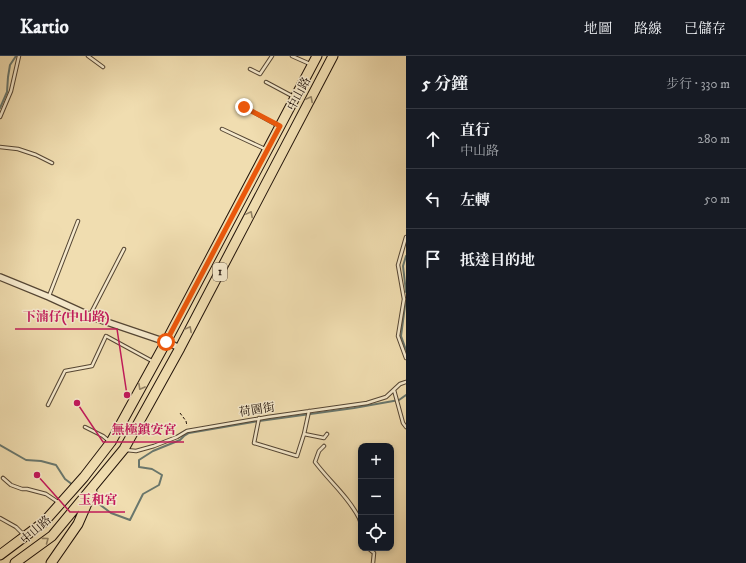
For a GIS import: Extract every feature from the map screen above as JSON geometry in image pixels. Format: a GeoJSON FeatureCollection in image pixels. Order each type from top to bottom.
{"type":"FeatureCollection","features":[{"type":"Feature","properties":{"kind":"main road","name":"中山路"},"geometry":{"type":"LineString","coordinates":[[0,555],[44,522],[84,477],[117,446],[154,363],[316,56]]}},
{"type":"Feature","properties":{"kind":"main road","name":"中山路"},"geometry":{"type":"LineString","coordinates":[[15,563],[52,536],[96,482],[117,446],[180,348],[333,56]]}},
{"type":"Feature","properties":{"kind":"main road"},"geometry":{"type":"LineString","coordinates":[[51,563],[78,524],[96,482]]}},
{"type":"Feature","properties":{"kind":"street"},"geometry":{"type":"LineString","coordinates":[[0,277],[115,325],[180,348]]}},
{"type":"Feature","properties":{"kind":"lane"},"geometry":{"type":"LineString","coordinates":[[0,117],[11,91],[19,56]]}},
{"type":"Feature","properties":{"kind":"lane"},"geometry":{"type":"LineString","coordinates":[[88,56],[104,67]]}},
{"type":"Feature","properties":{"kind":"lane"},"geometry":{"type":"LineString","coordinates":[[250,69],[260,74],[272,56]]}},
{"type":"Feature","properties":{"kind":"lane"},"geometry":{"type":"LineString","coordinates":[[292,56],[312,65]]}},
{"type":"Feature","properties":{"kind":"lane"},"geometry":{"type":"LineString","coordinates":[[266,82],[295,97]]}},
{"type":"Feature","properties":{"kind":"lane"},"geometry":{"type":"LineString","coordinates":[[244,107],[280,126]]}},
{"type":"Feature","properties":{"kind":"lane"},"geometry":{"type":"LineString","coordinates":[[222,129],[267,150]]}},
{"type":"Feature","properties":{"kind":"lane"},"geometry":{"type":"LineString","coordinates":[[0,146],[18,149],[36,155],[52,163]]}},
{"type":"Feature","properties":{"kind":"lane"},"geometry":{"type":"LineString","coordinates":[[49,297],[78,220]]}},
{"type":"Feature","properties":{"kind":"lane"},"geometry":{"type":"LineString","coordinates":[[406,237],[398,265],[404,299],[398,336],[406,358]]}},
{"type":"Feature","properties":{"kind":"lane"},"geometry":{"type":"LineString","coordinates":[[90,315],[124,249]]}},
{"type":"Feature","properties":{"kind":"lane"},"geometry":{"type":"LineString","coordinates":[[48,405],[65,371],[92,366],[106,336],[154,363]]}},
{"type":"Feature","properties":{"kind":"lane","name":"荷園街"},"geometry":{"type":"LineString","coordinates":[[117,446],[136,451],[177,437],[187,430],[367,402],[386,397],[400,384],[406,382]]}},
{"type":"Feature","properties":{"kind":"lane"},"geometry":{"type":"LineString","coordinates":[[394,390],[403,424],[406,427]]}},
{"type":"Feature","properties":{"kind":"lane"},"geometry":{"type":"LineString","coordinates":[[259,418],[254,444],[297,456],[309,411]]}},
{"type":"Feature","properties":{"kind":"lane"},"geometry":{"type":"LineString","coordinates":[[85,427],[103,436],[117,446]]}},
{"type":"Feature","properties":{"kind":"lane"},"geometry":{"type":"LineString","coordinates":[[304,434],[324,438],[327,434]]}},
{"type":"Feature","properties":{"kind":"lane"},"geometry":{"type":"LineString","coordinates":[[324,446],[319,451],[315,462],[344,496],[358,516]]}},
{"type":"Feature","properties":{"kind":"lane"},"geometry":{"type":"LineString","coordinates":[[3,478],[12,485],[22,489],[46,494],[61,503]]}},
{"type":"Feature","properties":{"kind":"lane"},"geometry":{"type":"LineString","coordinates":[[0,518],[16,527],[25,536]]}},
{"type":"Feature","properties":{"kind":"lane"},"geometry":{"type":"LineString","coordinates":[[372,551],[374,553],[373,563]]}},
{"type":"Feature","properties":{"kind":"path"},"geometry":{"type":"LineString","coordinates":[[180,413],[186,421],[187,430]]}},
{"type":"Feature","properties":{"kind":"waterway"},"geometry":{"type":"LineString","coordinates":[[0,108],[7,92],[10,65],[16,56]]}},
{"type":"Feature","properties":{"kind":"waterway"},"geometry":{"type":"LineString","coordinates":[[406,256],[403,266],[406,292]]}},
{"type":"Feature","properties":{"kind":"waterway"},"geometry":{"type":"LineString","coordinates":[[406,298],[401,336],[406,350]]}},
{"type":"Feature","properties":{"kind":"waterway"},"geometry":{"type":"LineString","coordinates":[[91,498],[111,513],[130,520],[143,494],[159,485],[162,475],[152,469],[139,467],[139,460],[153,451],[180,440],[189,433],[253,422],[354,408],[399,400],[406,395]]}},
{"type":"Feature","properties":{"kind":"waterway"},"geometry":{"type":"LineString","coordinates":[[0,445],[26,460],[41,461],[56,465],[65,479],[73,485]]}},
{"type":"Feature","properties":{"kind":"place","name":"下湳仔(中山路)"},"geometry":{"type":"Point","coordinates":[127,395]}},
{"type":"Feature","properties":{"kind":"place","name":"無極鎮安宮"},"geometry":{"type":"Point","coordinates":[77,403]}},
{"type":"Feature","properties":{"kind":"place","name":"玉和宮"},"geometry":{"type":"Point","coordinates":[37,475]}},
{"type":"Feature","properties":{"kind":"route"},"geometry":{"type":"LineString","coordinates":[[166,342],[280,126],[244,107]]}}]}
